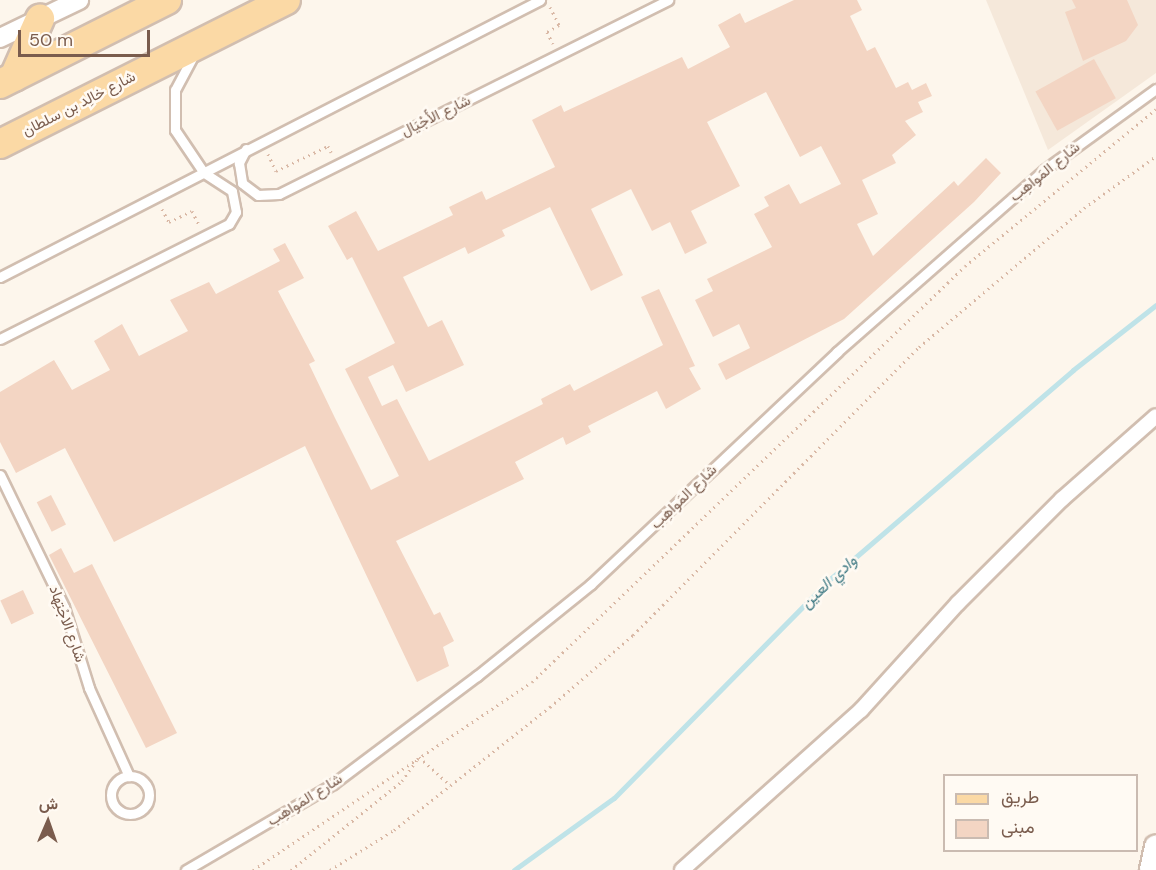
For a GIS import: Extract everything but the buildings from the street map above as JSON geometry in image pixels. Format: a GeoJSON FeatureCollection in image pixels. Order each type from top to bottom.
{"type":"FeatureCollection","features":[{"type":"Feature","properties":{"kind":"main road"},"geometry":{"type":"LineString","coordinates":[[7,80],[167,0]]}},
{"type":"Feature","properties":{"kind":"main road","name":"شارع خالِد بن سلطان"},"geometry":{"type":"LineString","coordinates":[[0,144],[286,0]]}},
{"type":"Feature","properties":{"kind":"main road"},"geometry":{"type":"LineString","coordinates":[[7,80],[40,19]]}},
{"type":"Feature","properties":{"kind":"street"},"geometry":{"type":"LineString","coordinates":[[0,38],[79,0]]}},
{"type":"Feature","properties":{"kind":"street"},"geometry":{"type":"LineString","coordinates":[[682,870],[861,710],[958,603],[1062,499],[1156,416]]}},
{"type":"Feature","properties":{"kind":"lane"},"geometry":{"type":"LineString","coordinates":[[0,276],[157,199],[250,145],[540,0]]}},
{"type":"Feature","properties":{"kind":"lane","name":"شارع الأَجْيَال"},"geometry":{"type":"LineString","coordinates":[[250,145],[243,153],[238,173],[249,191],[258,195],[279,194],[668,0]]}},
{"type":"Feature","properties":{"kind":"lane"},"geometry":{"type":"LineString","coordinates":[[0,339],[229,224],[236,213],[236,201],[226,184],[204,173],[180,143],[172,117],[175,90],[201,43]]}},
{"type":"Feature","properties":{"kind":"lane","name":"شارع المَواهِب"},"geometry":{"type":"LineString","coordinates":[[186,870],[333,784],[477,676],[591,584],[837,352],[1036,177],[1156,89]]}},
{"type":"Feature","properties":{"kind":"lane","name":"شارع الاجْتِهاد"},"geometry":{"type":"LineString","coordinates":[[0,475],[64,607],[89,688],[129,776],[145,783],[149,791],[146,807],[130,815],[114,808],[110,800],[114,783],[129,776]]}},
{"type":"Feature","properties":{"kind":"path"},"geometry":{"type":"LineString","coordinates":[[546,0],[559,25],[547,32],[558,56]]}},
{"type":"Feature","properties":{"kind":"path"},"geometry":{"type":"LineString","coordinates":[[253,870],[532,682],[965,266],[1156,109]]}},
{"type":"Feature","properties":{"kind":"path"},"geometry":{"type":"LineString","coordinates":[[261,140],[276,171],[328,146],[338,165]]}},
{"type":"Feature","properties":{"kind":"path"},"geometry":{"type":"LineString","coordinates":[[330,870],[394,830],[549,707],[633,635],[919,347],[1084,208],[1156,156]]}},
{"type":"Feature","properties":{"kind":"path"},"geometry":{"type":"LineString","coordinates":[[157,199],[169,222],[192,211],[205,237]]}},
{"type":"Feature","properties":{"kind":"path"},"geometry":{"type":"LineString","coordinates":[[419,757],[450,784]]}},
{"type":"Feature","properties":{"kind":"path"},"geometry":{"type":"LineString","coordinates":[[291,870],[394,788],[419,757]]}},
{"type":"Feature","properties":{"kind":"shaded area"},"geometry":{"type":"Polygon","coordinates":[[[986,0],[1156,0],[1156,73],[1048,150],[986,0]]]}},
{"type":"Feature","properties":{"kind":"waterway","name":"وادي العين"},"geometry":{"type":"LineString","coordinates":[[514,870],[614,798],[829,580],[1073,370],[1156,305]]}}]}
